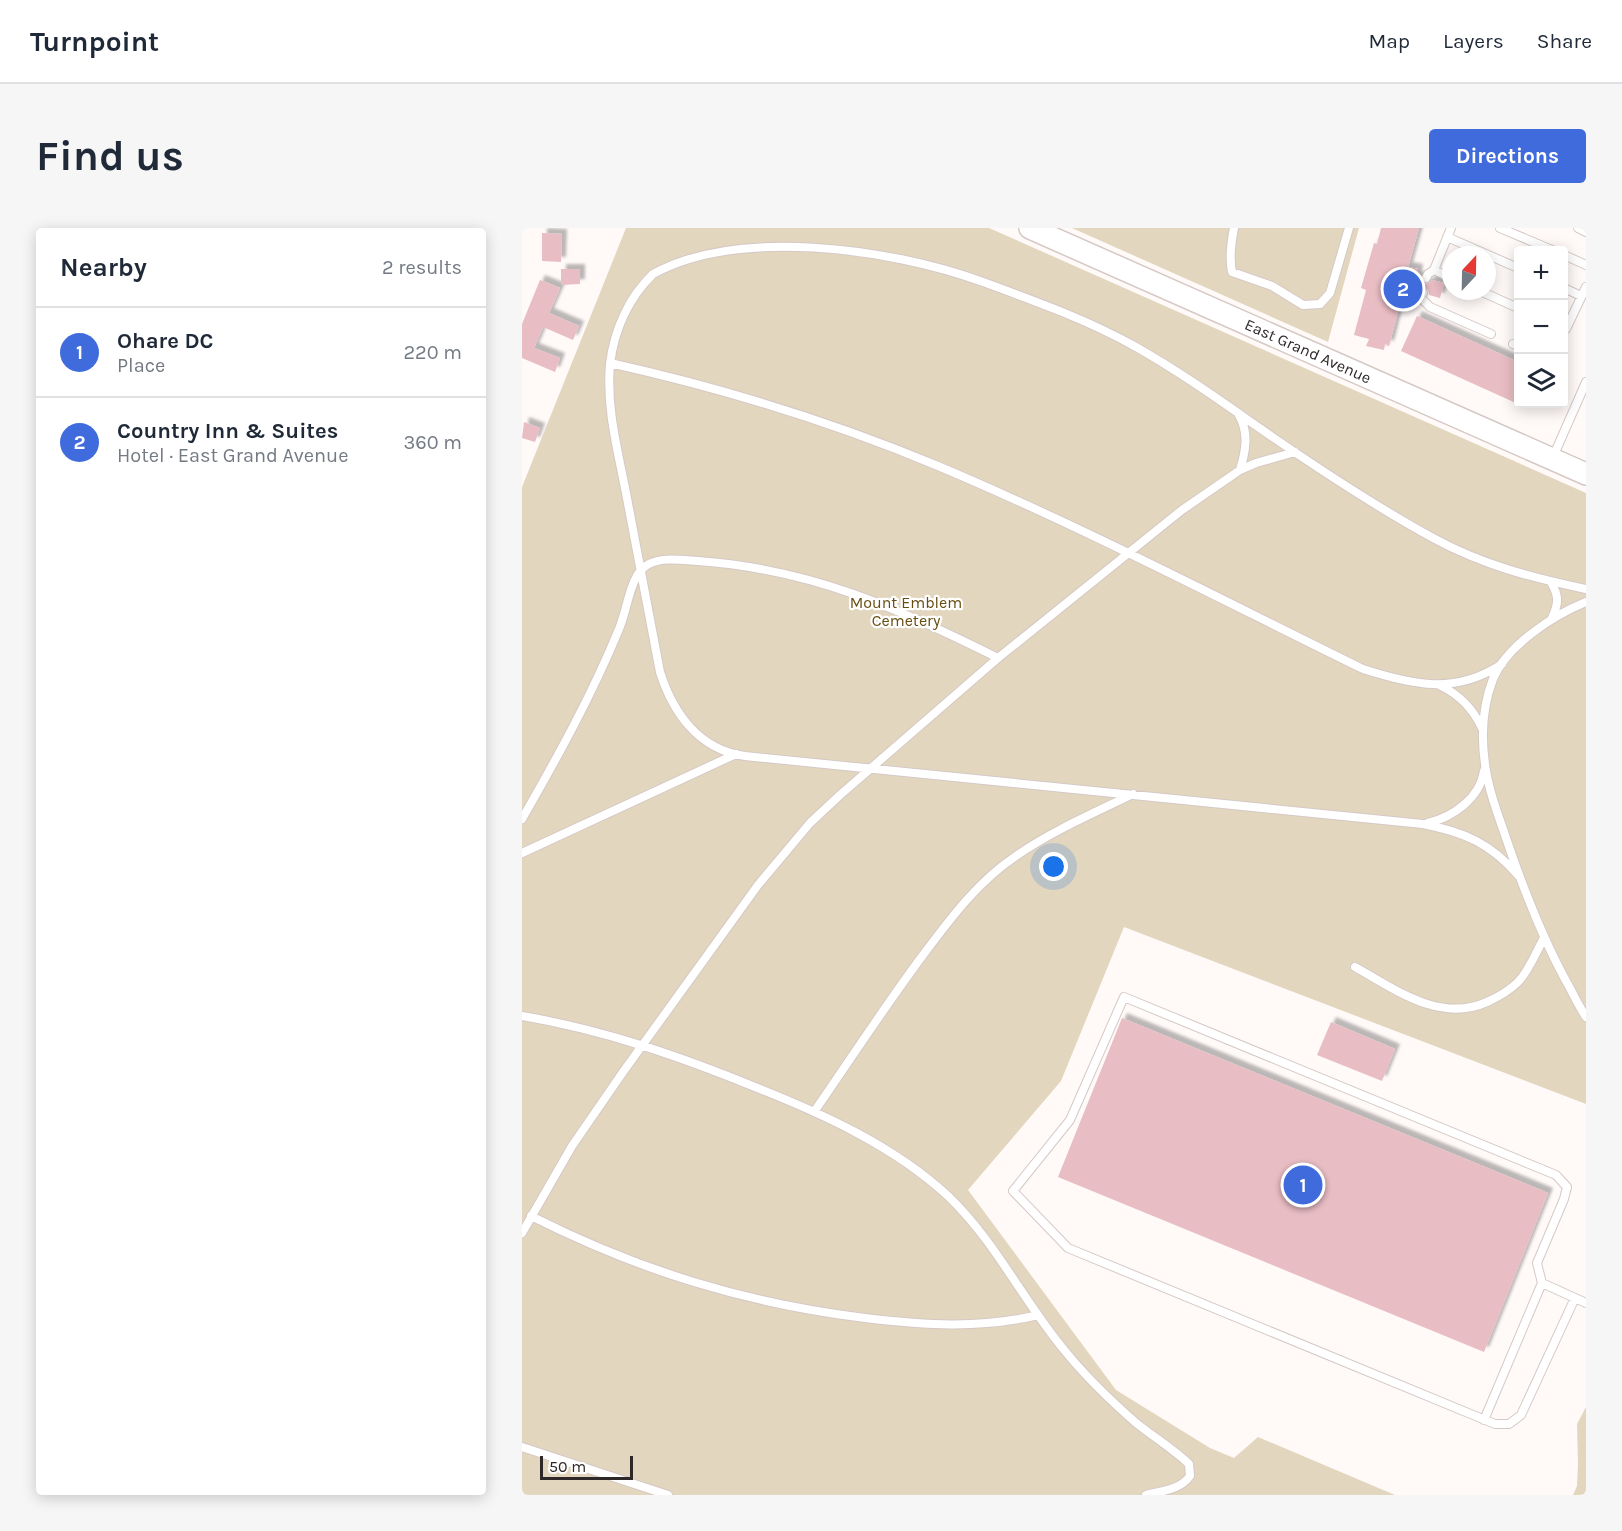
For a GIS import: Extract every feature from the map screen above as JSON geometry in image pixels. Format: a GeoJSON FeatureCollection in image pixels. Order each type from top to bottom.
{"type":"FeatureCollection","features":[{"type":"Feature","properties":{"kind":"main road","name":"East Grand Avenue"},"geometry":{"type":"LineString","coordinates":[[1030,228],[1586,474]]}},
{"type":"Feature","properties":{"kind":"lane"},"geometry":{"type":"LineString","coordinates":[[1234,228],[1230,246],[1232,272],[1272,286],[1303,305],[1311,305],[1320,304],[1330,293],[1349,228]]}},
{"type":"Feature","properties":{"kind":"lane"},"geometry":{"type":"LineString","coordinates":[[1426,278],[1434,270],[1451,228]]}},
{"type":"Feature","properties":{"kind":"lane"},"geometry":{"type":"LineString","coordinates":[[1500,228],[1543,246]]}},
{"type":"Feature","properties":{"kind":"lane"},"geometry":{"type":"LineString","coordinates":[[1578,228],[1586,231]]}},
{"type":"Feature","properties":{"kind":"lane"},"geometry":{"type":"LineString","coordinates":[[1447,237],[1514,266]]}},
{"type":"Feature","properties":{"kind":"lane"},"geometry":{"type":"LineString","coordinates":[[862,243],[978,280],[1106,331],[1160,361],[1294,452],[1440,542],[1484,562],[1551,582],[1586,589]]}},
{"type":"Feature","properties":{"kind":"lane"},"geometry":{"type":"LineString","coordinates":[[678,254],[646,280],[621,321],[610,363],[610,394],[613,428],[660,672],[670,701],[700,737],[725,752],[736,754],[1423,824],[1453,831],[1483,843],[1504,859],[1518,875]]}},
{"type":"Feature","properties":{"kind":"lane"},"geometry":{"type":"LineString","coordinates":[[1568,257],[1586,265]]}},
{"type":"Feature","properties":{"kind":"lane"},"geometry":{"type":"LineString","coordinates":[[1434,270],[1442,274]]}},
{"type":"Feature","properties":{"kind":"lane"},"geometry":{"type":"LineString","coordinates":[[1568,323],[1586,287]]}},
{"type":"Feature","properties":{"kind":"lane"},"geometry":{"type":"LineString","coordinates":[[1568,290],[1581,296]]}},
{"type":"Feature","properties":{"kind":"lane"},"geometry":{"type":"LineString","coordinates":[[1423,293],[1421,298],[1430,307],[1491,334]]}},
{"type":"Feature","properties":{"kind":"lane"},"geometry":{"type":"LineString","coordinates":[[1496,298],[1514,306]]}},
{"type":"Feature","properties":{"kind":"lane"},"geometry":{"type":"LineString","coordinates":[[610,363],[743,398],[848,432],[936,465],[1129,553],[1363,669],[1399,680],[1440,686],[1465,681],[1491,671],[1502,664],[1532,633],[1551,620],[1586,602]]}},
{"type":"Feature","properties":{"kind":"lane"},"geometry":{"type":"LineString","coordinates":[[1552,458],[1586,382]]}},
{"type":"Feature","properties":{"kind":"lane"},"geometry":{"type":"LineString","coordinates":[[1236,411],[1244,424],[1246,434],[1240,470]]}},
{"type":"Feature","properties":{"kind":"lane"},"geometry":{"type":"LineString","coordinates":[[522,1233],[572,1146],[642,1044],[729,924],[810,823],[998,658],[1208,490],[1240,470],[1294,452]]}},
{"type":"Feature","properties":{"kind":"lane"},"geometry":{"type":"LineString","coordinates":[[522,819],[604,663],[640,570],[651,563],[660,560],[676,560],[748,567],[810,579],[891,608],[998,658]]}},
{"type":"Feature","properties":{"kind":"lane"},"geometry":{"type":"LineString","coordinates":[[1551,582],[1558,595],[1558,603],[1551,620]]}},
{"type":"Feature","properties":{"kind":"lane"},"geometry":{"type":"LineString","coordinates":[[1502,664],[1494,678],[1483,729],[1485,766],[1494,802],[1518,875],[1544,938],[1586,1017]]}},
{"type":"Feature","properties":{"kind":"lane"},"geometry":{"type":"LineString","coordinates":[[1440,686],[1461,698],[1483,729]]}},
{"type":"Feature","properties":{"kind":"lane"},"geometry":{"type":"LineString","coordinates":[[522,853],[736,754]]}},
{"type":"Feature","properties":{"kind":"lane"},"geometry":{"type":"LineString","coordinates":[[1423,824],[1448,816],[1467,802],[1480,784],[1485,766]]}},
{"type":"Feature","properties":{"kind":"lane"},"geometry":{"type":"LineString","coordinates":[[814,1112],[898,988],[948,922],[994,873],[1015,856],[1037,843],[1132,794]]}},
{"type":"Feature","properties":{"kind":"lane"},"geometry":{"type":"LineString","coordinates":[[1355,967],[1411,998],[1431,1006],[1453,1010],[1478,1006],[1501,996],[1519,981],[1544,938]]}},
{"type":"Feature","properties":{"kind":"lane"},"geometry":{"type":"LineString","coordinates":[[1484,1420],[1542,1283],[1536,1263],[1567,1187],[1556,1175],[1124,997],[1070,1120],[1013,1191],[1068,1248],[1484,1420],[1495,1424],[1509,1424],[1521,1415],[1575,1298]]}},
{"type":"Feature","properties":{"kind":"lane"},"geometry":{"type":"LineString","coordinates":[[522,1016],[578,1026],[642,1044],[718,1072],[814,1112],[899,1158],[947,1195],[984,1234],[1038,1315],[1084,1373],[1134,1420],[1189,1464],[1190,1476],[1186,1482],[1180,1486],[1146,1495]]}},
{"type":"Feature","properties":{"kind":"lane"},"geometry":{"type":"LineString","coordinates":[[531,1216],[646,1268],[707,1287],[775,1304],[863,1318],[931,1324],[990,1324],[1038,1315]]}},
{"type":"Feature","properties":{"kind":"lane"},"geometry":{"type":"LineString","coordinates":[[1542,1283],[1586,1303]]}},
{"type":"Feature","properties":{"kind":"lane"},"geometry":{"type":"LineString","coordinates":[[522,1447],[668,1495]]}},
{"type":"Feature","properties":{"kind":"green space","name":"Mount Emblem Cemetery"},"geometry":{"type":"Polygon","coordinates":[[[626,228],[989,228],[1586,493],[1586,1104],[1124,927],[1061,1081],[968,1190],[1116,1390],[1210,1448],[1234,1458],[1258,1437],[1395,1495],[522,1495],[522,487],[626,228]]]}},
{"type":"Feature","properties":{"kind":"green space"},"geometry":{"type":"Polygon","coordinates":[[[1072,228],[1359,228],[1328,342],[1072,228]]]}},
{"type":"Feature","properties":{"kind":"green space"},"geometry":{"type":"Polygon","coordinates":[[[1586,1407],[1586,1495],[1573,1495],[1577,1486],[1577,1424],[1586,1407]]]}},
{"type":"Feature","properties":{"kind":"building"},"geometry":{"type":"Polygon","coordinates":[[[1381,228],[1419,228],[1408,267],[1418,269],[1417,276],[1424,284],[1432,280],[1442,282],[1440,298],[1429,295],[1428,290],[1423,287],[1417,292],[1413,291],[1411,299],[1402,296],[1389,346],[1385,344],[1384,350],[1366,346],[1369,339],[1354,335],[1366,290],[1361,288],[1374,243],[1377,244],[1381,228]]]}},
{"type":"Feature","properties":{"kind":"building"},"geometry":{"type":"Polygon","coordinates":[[[542,233],[562,234],[561,262],[542,261],[542,233]]]}},
{"type":"Feature","properties":{"kind":"building"},"geometry":{"type":"Polygon","coordinates":[[[561,269],[580,269],[580,284],[561,285],[561,269]]]}},
{"type":"Feature","properties":{"kind":"building"},"geometry":{"type":"Polygon","coordinates":[[[540,280],[560,288],[549,313],[579,326],[573,340],[543,327],[534,348],[560,358],[555,372],[522,358],[522,324],[540,280]]]}},
{"type":"Feature","properties":{"kind":"building"},"geometry":{"type":"Polygon","coordinates":[[[1417,316],[1514,360],[1514,402],[1401,351],[1417,316]]]}},
{"type":"Feature","properties":{"kind":"building"},"geometry":{"type":"Polygon","coordinates":[[[524,422],[540,428],[535,442],[522,438],[524,422]]]}},
{"type":"Feature","properties":{"kind":"building"},"geometry":{"type":"Polygon","coordinates":[[[1122,1018],[1548,1193],[1484,1352],[1058,1177],[1122,1018]]]}},
{"type":"Feature","properties":{"kind":"building"},"geometry":{"type":"Polygon","coordinates":[[[1331,1022],[1395,1049],[1382,1081],[1317,1055],[1331,1022]]]}},
{"type":"Feature","properties":{"kind":"place","name":"Country Inn & Suites"},"geometry":{"type":"Point","coordinates":[1403,289]}},
{"type":"Feature","properties":{"kind":"place","name":"Ohare DC"},"geometry":{"type":"Point","coordinates":[1303,1185]}}]}
